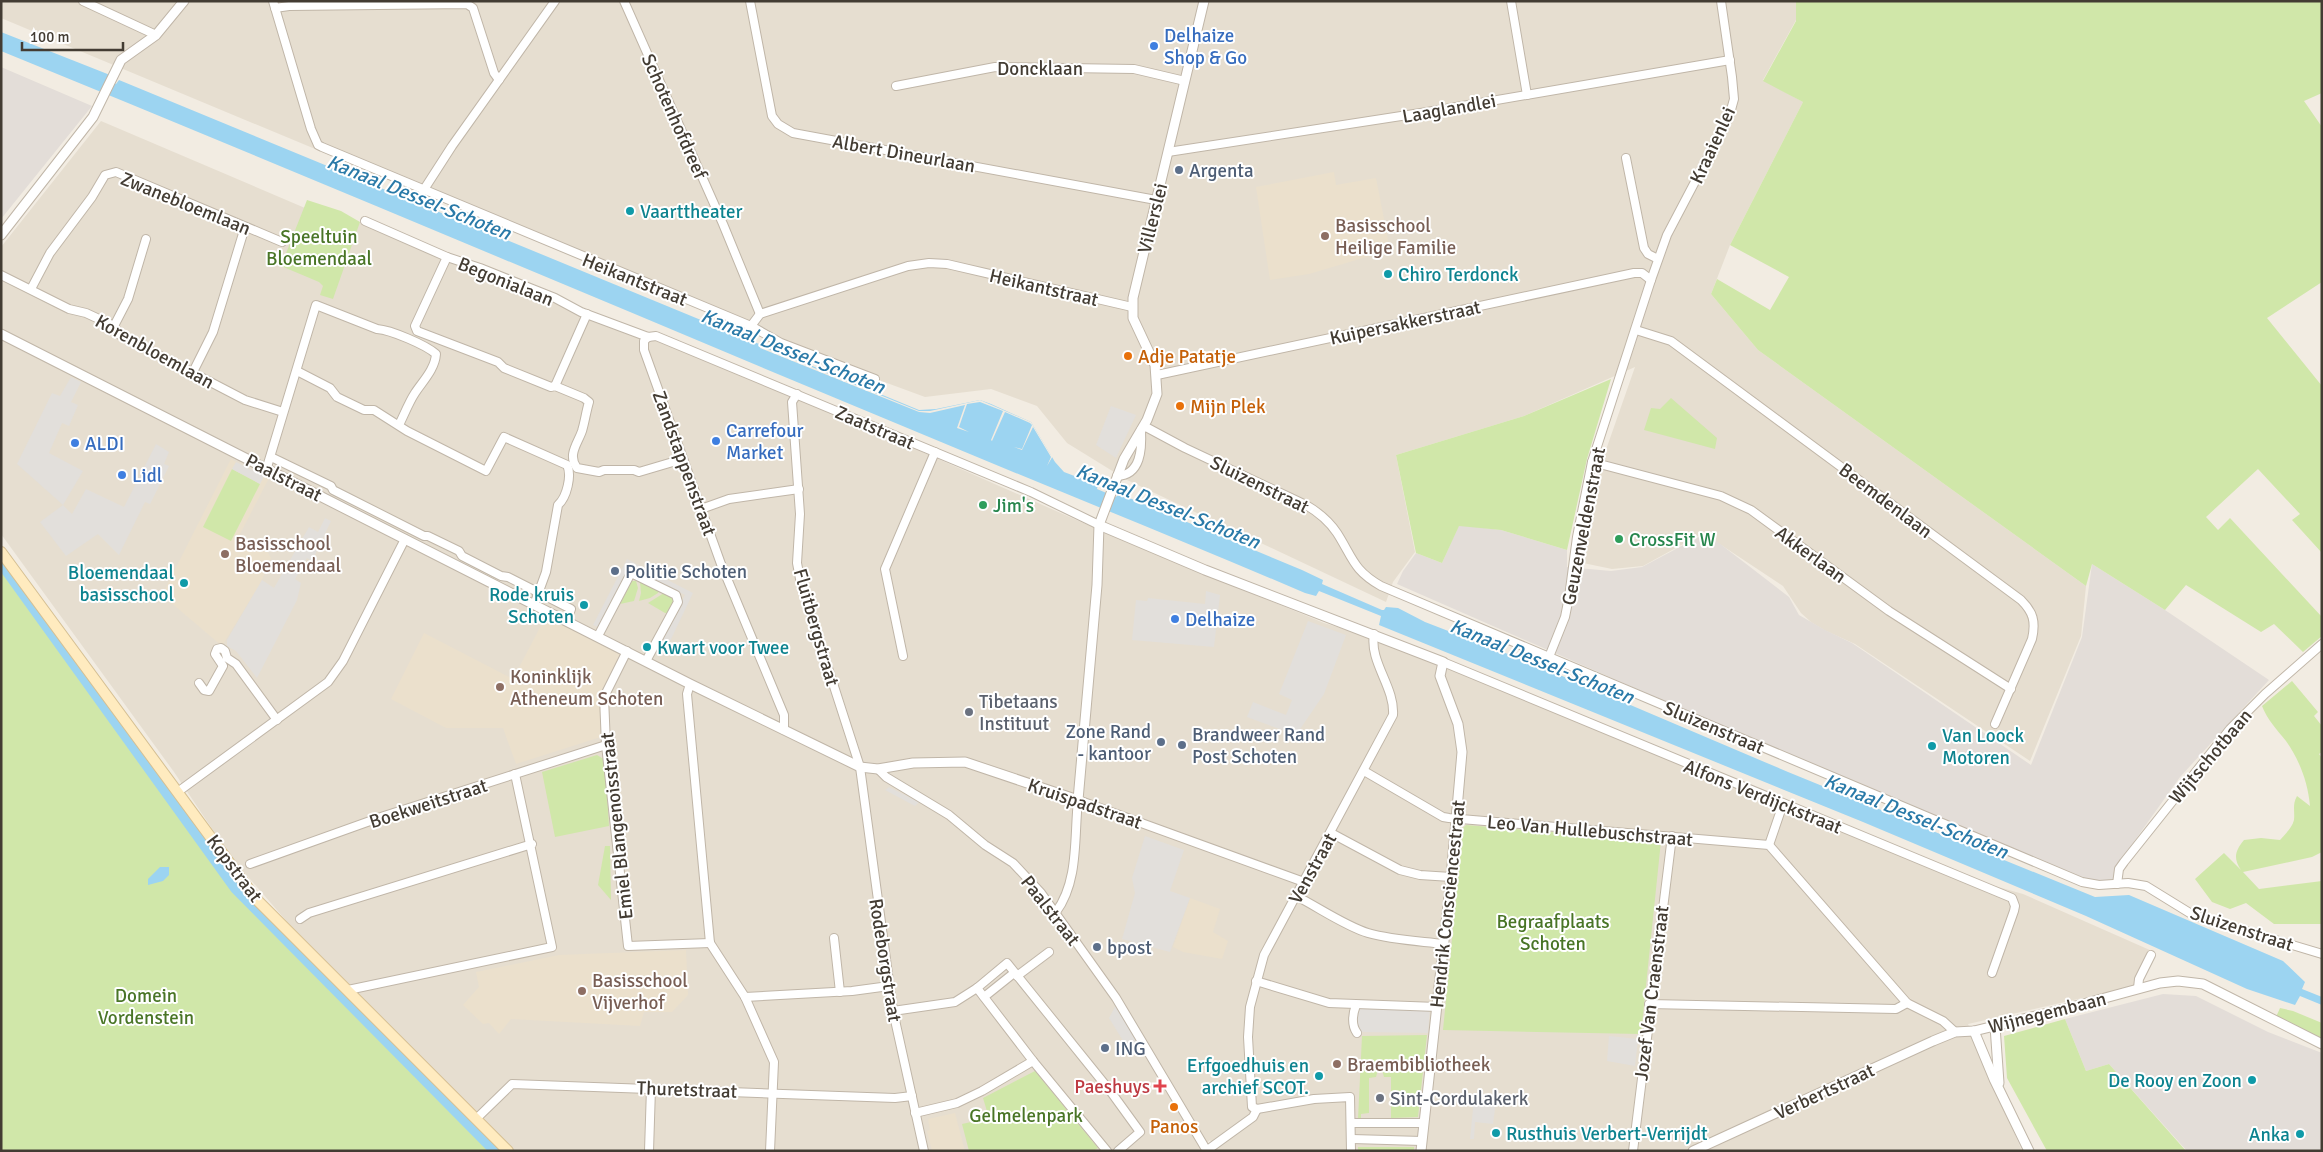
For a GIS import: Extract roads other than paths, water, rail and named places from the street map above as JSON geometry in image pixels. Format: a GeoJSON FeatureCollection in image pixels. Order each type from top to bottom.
{"type":"FeatureCollection","features":[{"type":"Feature","properties":{"kind":"main road","name":"Kopstraat"},"geometry":{"type":"LineString","coordinates":[[1,552],[256,899],[508,1151]]}},
{"type":"Feature","properties":{"kind":"street"},"geometry":{"type":"LineString","coordinates":[[83,1],[156,35]]}},
{"type":"Feature","properties":{"kind":"street"},"geometry":{"type":"LineString","coordinates":[[1,235],[93,117],[121,60],[156,35],[184,1]]}},
{"type":"Feature","properties":{"kind":"street"},"geometry":{"type":"LineString","coordinates":[[423,191],[444,158],[555,1]]}},
{"type":"Feature","properties":{"kind":"street","name":"Schotenhofdreef"},"geometry":{"type":"LineString","coordinates":[[624,1],[719,215],[760,314]]}},
{"type":"Feature","properties":{"kind":"street","name":"Albert Dineurlaan"},"geometry":{"type":"LineString","coordinates":[[750,1],[772,116],[778,124],[793,133],[1156,200]]}},
{"type":"Feature","properties":{"kind":"street","name":"Villerslei"},"geometry":{"type":"LineString","coordinates":[[1078,800],[1097,585],[1099,525],[1117,476],[1155,402],[1157,375],[1151,355],[1135,323],[1132,307],[1204,1]]}},
{"type":"Feature","properties":{"kind":"street"},"geometry":{"type":"LineString","coordinates":[[1511,1],[1527,95]]}},
{"type":"Feature","properties":{"kind":"street","name":"Kraaienlei"},"geometry":{"type":"LineString","coordinates":[[1651,280],[1667,235],[1729,117],[1734,99],[1721,1]]}},
{"type":"Feature","properties":{"kind":"street"},"geometry":{"type":"LineString","coordinates":[[274,5],[467,4],[473,8],[494,73],[499,80]]}},
{"type":"Feature","properties":{"kind":"street","name":"Heikantstraat"},"geometry":{"type":"LineString","coordinates":[[274,5],[318,145],[423,191],[751,326],[781,343],[875,379]]}},
{"type":"Feature","properties":{"kind":"street","name":"Laaglandlei"},"geometry":{"type":"LineString","coordinates":[[1168,152],[1427,112],[1730,60]]}},
{"type":"Feature","properties":{"kind":"street","name":"Doncklaan"},"geometry":{"type":"LineString","coordinates":[[896,86],[996,67],[1134,69],[1185,81]]}},
{"type":"Feature","properties":{"kind":"street"},"geometry":{"type":"LineString","coordinates":[[1626,158],[1644,248],[1648,254],[1658,259]]}},
{"type":"Feature","properties":{"kind":"street","name":"Zwanebloemlaan"},"geometry":{"type":"LineString","coordinates":[[31,289],[50,253],[92,197],[105,175],[116,172],[282,242]]}},
{"type":"Feature","properties":{"kind":"street","name":"Begonialaan"},"geometry":{"type":"LineString","coordinates":[[366,221],[447,257],[488,271],[587,314],[648,337]]}},
{"type":"Feature","properties":{"kind":"street"},"geometry":{"type":"LineString","coordinates":[[193,372],[213,332],[245,227]]}},
{"type":"Feature","properties":{"kind":"street"},"geometry":{"type":"LineString","coordinates":[[114,326],[128,299],[146,239]]}},
{"type":"Feature","properties":{"kind":"street"},"geometry":{"type":"LineString","coordinates":[[447,257],[415,326],[417,331],[498,362],[504,368],[551,387],[555,386],[589,402],[572,456],[577,468],[599,472],[604,470],[634,470],[639,472],[683,459]]}},
{"type":"Feature","properties":{"kind":"street","name":"Heikantstraat"},"geometry":{"type":"LineString","coordinates":[[760,314],[889,272],[929,263],[947,264],[1132,307]]}},
{"type":"Feature","properties":{"kind":"street","name":"Kuipersakkerstraat"},"geometry":{"type":"LineString","coordinates":[[1157,375],[1634,273],[1642,273],[1651,280]]}},
{"type":"Feature","properties":{"kind":"street","name":"Korenbloemlaan"},"geometry":{"type":"LineString","coordinates":[[1,274],[69,309],[86,313],[114,326],[120,335],[245,400],[283,412]]}},
{"type":"Feature","properties":{"kind":"street","name":"Geuzenveldenstraat"},"geometry":{"type":"LineString","coordinates":[[1548,657],[1565,617],[1570,597],[1578,538],[1592,462],[1651,280]]}},
{"type":"Feature","properties":{"kind":"street"},"geometry":{"type":"LineString","coordinates":[[267,467],[316,305],[377,329],[386,330],[407,338],[436,354],[422,387],[416,391],[399,425]]}},
{"type":"Feature","properties":{"kind":"street"},"geometry":{"type":"LineString","coordinates":[[555,386],[587,314]]}},
{"type":"Feature","properties":{"kind":"street"},"geometry":{"type":"LineString","coordinates":[[751,326],[760,314]]}},
{"type":"Feature","properties":{"kind":"street","name":"Beemdenlaan"},"geometry":{"type":"LineString","coordinates":[[1636,330],[1670,341],[2032,610],[2035,625],[2032,639],[1995,724]]}},
{"type":"Feature","properties":{"kind":"street","name":"Paalstraat"},"geometry":{"type":"LineString","coordinates":[[1,334],[267,467],[690,684],[860,767]]}},
{"type":"Feature","properties":{"kind":"street","name":"Zaatstraat"},"geometry":{"type":"LineString","coordinates":[[648,337],[656,336],[797,394],[1031,492],[1099,525]]}},
{"type":"Feature","properties":{"kind":"street","name":"Zandstappenstraat"},"geometry":{"type":"LineString","coordinates":[[648,337],[644,341],[644,350],[724,572],[784,715],[784,730]]}},
{"type":"Feature","properties":{"kind":"street"},"geometry":{"type":"LineString","coordinates":[[297,371],[330,388],[337,396],[364,410],[374,410],[486,471],[504,438],[565,464],[570,471],[563,500],[558,505],[551,535],[553,540],[546,572],[534,605]]}},
{"type":"Feature","properties":{"kind":"street","name":"Fluitbergstraat"},"geometry":{"type":"LineString","coordinates":[[797,394],[792,402],[800,514],[797,562],[801,584],[860,767]]}},
{"type":"Feature","properties":{"kind":"street","name":"Sluizenstraat"},"geometry":{"type":"LineString","coordinates":[[1143,428],[1306,504],[1321,514],[1337,532],[1352,561],[1360,571],[1380,586],[2082,882],[2099,885],[2146,886],[2193,915],[2322,954]]}},
{"type":"Feature","properties":{"kind":"street"},"geometry":{"type":"LineString","coordinates":[[903,656],[885,569],[935,452]]}},
{"type":"Feature","properties":{"kind":"street","name":"Paalstraat"},"geometry":{"type":"LineString","coordinates":[[271,457],[331,486],[333,490],[415,532],[459,551],[462,556],[571,609],[567,620]]}},
{"type":"Feature","properties":{"kind":"street","name":"Akkerlaan"},"geometry":{"type":"LineString","coordinates":[[1592,462],[1721,496],[1751,510],[1889,611],[2010,689]]}},
{"type":"Feature","properties":{"kind":"street"},"geometry":{"type":"LineString","coordinates":[[701,508],[729,499],[799,489]]}},
{"type":"Feature","properties":{"kind":"street"},"geometry":{"type":"LineString","coordinates":[[1099,525],[1205,570],[1442,662]]}},
{"type":"Feature","properties":{"kind":"street"},"geometry":{"type":"LineString","coordinates":[[179,792],[328,682],[343,661],[405,539]]}},
{"type":"Feature","properties":{"kind":"street"},"geometry":{"type":"LineString","coordinates":[[598,636],[631,573],[640,576],[676,595],[678,602],[646,660]]}},
{"type":"Feature","properties":{"kind":"street","name":"Venstraat"},"geometry":{"type":"LineString","coordinates":[[1256,1109],[1252,1108],[1248,1037],[1250,1007],[1264,955],[1389,726],[1393,715],[1394,704],[1373,647],[1374,634]]}},
{"type":"Feature","properties":{"kind":"street","name":"Wijtschotbaan"},"geometry":{"type":"LineString","coordinates":[[2117,884],[2119,869],[2215,746],[2245,713],[2322,644]]}},
{"type":"Feature","properties":{"kind":"street","name":"Emiel Blangenoisstraat"},"geometry":{"type":"LineString","coordinates":[[627,651],[604,697],[606,745],[628,946],[710,942]]}},
{"type":"Feature","properties":{"kind":"street"},"geometry":{"type":"LineString","coordinates":[[199,683],[204,690],[209,691],[225,662],[236,664],[277,720]]}},
{"type":"Feature","properties":{"kind":"street","name":"Alfons Verdijckstraat"},"geometry":{"type":"LineString","coordinates":[[1442,662],[2012,898],[2015,906],[2014,911],[1992,973]]}},
{"type":"Feature","properties":{"kind":"street","name":"Hendrik Consciencestraat"},"geometry":{"type":"LineString","coordinates":[[1422,1146],[1451,877],[1461,739],[1456,717],[1440,676],[1442,662]]}},
{"type":"Feature","properties":{"kind":"street"},"geometry":{"type":"LineString","coordinates":[[690,684],[687,694],[710,942],[746,997],[774,1062],[770,1151]]}},
{"type":"Feature","properties":{"kind":"street","name":"Boekweitstraat"},"geometry":{"type":"LineString","coordinates":[[250,864],[384,816],[606,745]]}},
{"type":"Feature","properties":{"kind":"street","name":"Kruispadstraat"},"geometry":{"type":"LineString","coordinates":[[860,767],[878,769],[913,763],[965,762],[981,766],[1304,882]]}},
{"type":"Feature","properties":{"kind":"street","name":"Rodeborgstraat"},"geometry":{"type":"LineString","coordinates":[[860,767],[893,1011],[924,1151]]}},
{"type":"Feature","properties":{"kind":"street","name":"Paalstraat"},"geometry":{"type":"LineString","coordinates":[[878,769],[949,816],[1013,863],[1056,912],[1116,998],[1207,1151]]}},
{"type":"Feature","properties":{"kind":"street","name":"Leo Van Hullebuschstraat"},"geometry":{"type":"LineString","coordinates":[[1364,771],[1443,817],[1769,845]]}},
{"type":"Feature","properties":{"kind":"street"},"geometry":{"type":"LineString","coordinates":[[348,990],[552,947],[532,844],[515,774]]}},
{"type":"Feature","properties":{"kind":"street"},"geometry":{"type":"LineString","coordinates":[[1056,912],[1063,903],[1070,885],[1078,800]]}},
{"type":"Feature","properties":{"kind":"street"},"geometry":{"type":"LineString","coordinates":[[1783,804],[1769,845],[1907,1003],[1943,1021],[1955,1032]]}},
{"type":"Feature","properties":{"kind":"street"},"geometry":{"type":"LineString","coordinates":[[1331,832],[1400,870],[1420,875],[1451,877]]}},
{"type":"Feature","properties":{"kind":"street","name":"Jozef Van Craenstraat"},"geometry":{"type":"LineString","coordinates":[[1632,1151],[1649,1004],[1672,836]]}},
{"type":"Feature","properties":{"kind":"street"},"geometry":{"type":"LineString","coordinates":[[300,919],[309,913],[532,844]]}},
{"type":"Feature","properties":{"kind":"street"},"geometry":{"type":"LineString","coordinates":[[1296,896],[1351,927],[1368,933],[1444,944]]}},
{"type":"Feature","properties":{"kind":"street"},"geometry":{"type":"LineString","coordinates":[[834,938],[840,992]]}},
{"type":"Feature","properties":{"kind":"street"},"geometry":{"type":"LineString","coordinates":[[984,997],[1049,952]]}},
{"type":"Feature","properties":{"kind":"street"},"geometry":{"type":"LineString","coordinates":[[2138,988],[2139,979],[2151,955]]}},
{"type":"Feature","properties":{"kind":"street"},"geometry":{"type":"LineString","coordinates":[[893,1011],[954,1002],[977,988],[1007,964],[1111,1092],[1140,1132],[1118,1151]]}},
{"type":"Feature","properties":{"kind":"street","name":"Wijnegembaan"},"geometry":{"type":"LineString","coordinates":[[1955,1032],[1974,1031],[2068,1008],[2138,988],[2178,980],[2197,983],[2322,1044]]}},
{"type":"Feature","properties":{"kind":"street"},"geometry":{"type":"LineString","coordinates":[[1256,981],[1329,1003],[1437,1007]]}},
{"type":"Feature","properties":{"kind":"street"},"geometry":{"type":"LineString","coordinates":[[746,997],[840,992],[889,986]]}},
{"type":"Feature","properties":{"kind":"street"},"geometry":{"type":"LineString","coordinates":[[977,988],[1106,1151]]}},
{"type":"Feature","properties":{"kind":"street"},"geometry":{"type":"LineString","coordinates":[[1649,1004],[1896,1009],[1907,1003]]}},
{"type":"Feature","properties":{"kind":"street"},"geometry":{"type":"LineString","coordinates":[[1356,1005],[1353,1019],[1354,1030],[1357,1033]]}},
{"type":"Feature","properties":{"kind":"street"},"geometry":{"type":"LineString","coordinates":[[1994,1066],[1995,1026]]}},
{"type":"Feature","properties":{"kind":"street"},"geometry":{"type":"LineString","coordinates":[[1974,1031],[1994,1066],[2001,1091],[2029,1151]]}},
{"type":"Feature","properties":{"kind":"street","name":"Verbertstraat"},"geometry":{"type":"LineString","coordinates":[[1693,1151],[1955,1032]]}},
{"type":"Feature","properties":{"kind":"street"},"geometry":{"type":"LineString","coordinates":[[915,1113],[965,1099],[1033,1061]]}},
{"type":"Feature","properties":{"kind":"street","name":"Thuretstraat"},"geometry":{"type":"LineString","coordinates":[[476,1119],[512,1084],[895,1098],[912,1096]]}},
{"type":"Feature","properties":{"kind":"street"},"geometry":{"type":"LineString","coordinates":[[649,1151],[651,1088]]}},
{"type":"Feature","properties":{"kind":"street"},"geometry":{"type":"LineString","coordinates":[[1207,1151],[1253,1117],[1256,1109],[1314,1099],[1350,1097],[1352,1123],[1351,1151]]}},
{"type":"Feature","properties":{"kind":"street"},"geometry":{"type":"LineString","coordinates":[[1352,1123],[1424,1123]]}},
{"type":"Feature","properties":{"kind":"street"},"geometry":{"type":"LineString","coordinates":[[1352,1139],[1422,1146]]}},
{"type":"Feature","properties":{"kind":"water"},"geometry":{"type":"Polygon","coordinates":[[[1,32],[110,75],[108,81],[116,84],[119,80],[919,410],[936,409],[980,400],[991,404],[1031,422],[1055,462],[1064,472],[1098,485],[1097,489],[1116,497],[1119,493],[1302,570],[1323,580],[1322,584],[1382,610],[1386,607],[1398,608],[1425,622],[1534,664],[1788,772],[2095,897],[2129,895],[2283,961],[2305,982],[2302,989],[2322,997],[2322,1005],[2300,996],[2295,1005],[2247,989],[2086,916],[1863,822],[1379,625],[1381,616],[1319,591],[1316,596],[1305,593],[1,51],[1,32]]]}},
{"type":"Feature","properties":{"kind":"water"},"geometry":{"type":"Polygon","coordinates":[[[160,867],[169,867],[169,875],[163,881],[148,885],[148,879],[160,867]]]}},
{"type":"Feature","properties":{"kind":"waterway"},"geometry":{"type":"LineString","coordinates":[[1,562],[236,888],[496,1151]]}},
{"type":"Feature","properties":{"kind":"place","name":"Delhaize Shop & Go"},"geometry":{"type":"Point","coordinates":[1154,46]}},
{"type":"Feature","properties":{"kind":"place","name":"Argenta"},"geometry":{"type":"Point","coordinates":[1179,170]}},
{"type":"Feature","properties":{"kind":"place","name":"Vaarttheater"},"geometry":{"type":"Point","coordinates":[630,211]}},
{"type":"Feature","properties":{"kind":"place","name":"Basisschool Heilige Familie"},"geometry":{"type":"Point","coordinates":[1325,236]}},
{"type":"Feature","properties":{"kind":"place","name":"Chiro Terdonck"},"geometry":{"type":"Point","coordinates":[1388,274]}},
{"type":"Feature","properties":{"kind":"place","name":"Adje Patatje"},"geometry":{"type":"Point","coordinates":[1128,356]}},
{"type":"Feature","properties":{"kind":"place","name":"Mijn Plek"},"geometry":{"type":"Point","coordinates":[1180,406]}},
{"type":"Feature","properties":{"kind":"place","name":"Carrefour Market"},"geometry":{"type":"Point","coordinates":[716,441]}},
{"type":"Feature","properties":{"kind":"place","name":"ALDI"},"geometry":{"type":"Point","coordinates":[75,443]}},
{"type":"Feature","properties":{"kind":"place","name":"Lidl"},"geometry":{"type":"Point","coordinates":[122,475]}},
{"type":"Feature","properties":{"kind":"place","name":"Jim's"},"geometry":{"type":"Point","coordinates":[983,505]}},
{"type":"Feature","properties":{"kind":"place","name":"CrossFit W"},"geometry":{"type":"Point","coordinates":[1619,539]}},
{"type":"Feature","properties":{"kind":"place","name":"Basisschool Bloemendaal"},"geometry":{"type":"Point","coordinates":[225,554]}},
{"type":"Feature","properties":{"kind":"place","name":"Politie Schoten"},"geometry":{"type":"Point","coordinates":[615,571]}},
{"type":"Feature","properties":{"kind":"place","name":"Bloemendaal basisschool"},"geometry":{"type":"Point","coordinates":[184,583]}},
{"type":"Feature","properties":{"kind":"place","name":"Rode kruis Schoten"},"geometry":{"type":"Point","coordinates":[584,605]}},
{"type":"Feature","properties":{"kind":"place","name":"Delhaize"},"geometry":{"type":"Point","coordinates":[1175,619]}},
{"type":"Feature","properties":{"kind":"place","name":"Kwart voor Twee"},"geometry":{"type":"Point","coordinates":[647,647]}},
{"type":"Feature","properties":{"kind":"place","name":"Koninklijk Atheneum Schoten"},"geometry":{"type":"Point","coordinates":[500,687]}},
{"type":"Feature","properties":{"kind":"place","name":"Tibetaans Instituut"},"geometry":{"type":"Point","coordinates":[969,712]}},
{"type":"Feature","properties":{"kind":"place","name":"Zone Rand - kantoor"},"geometry":{"type":"Point","coordinates":[1161,742]}},
{"type":"Feature","properties":{"kind":"place","name":"Brandweer Rand Post Schoten"},"geometry":{"type":"Point","coordinates":[1182,745]}},
{"type":"Feature","properties":{"kind":"place","name":"Van Loock Motoren"},"geometry":{"type":"Point","coordinates":[1932,746]}},
{"type":"Feature","properties":{"kind":"place","name":"bpost"},"geometry":{"type":"Point","coordinates":[1097,947]}},
{"type":"Feature","properties":{"kind":"place","name":"Basisschool Vijverhof"},"geometry":{"type":"Point","coordinates":[582,991]}},
{"type":"Feature","properties":{"kind":"place","name":"ING"},"geometry":{"type":"Point","coordinates":[1105,1048]}},
{"type":"Feature","properties":{"kind":"place","name":"Braembibliotheek"},"geometry":{"type":"Point","coordinates":[1337,1064]}},
{"type":"Feature","properties":{"kind":"place","name":"Erfgoedhuis en archief SCOT."},"geometry":{"type":"Point","coordinates":[1319,1076]}},
{"type":"Feature","properties":{"kind":"place","name":"De Rooy en Zoon"},"geometry":{"type":"Point","coordinates":[2252,1080]}},
{"type":"Feature","properties":{"kind":"place","name":"Paeshuys"},"geometry":{"type":"Point","coordinates":[1160,1086]}},
{"type":"Feature","properties":{"kind":"place","name":"Sint-Cordulakerk"},"geometry":{"type":"Point","coordinates":[1380,1098]}},
{"type":"Feature","properties":{"kind":"place","name":"Panos"},"geometry":{"type":"Point","coordinates":[1174,1107]}},
{"type":"Feature","properties":{"kind":"place","name":"Rusthuis Verbert-Verrijdt"},"geometry":{"type":"Point","coordinates":[1496,1133]}},
{"type":"Feature","properties":{"kind":"place","name":"Anka"},"geometry":{"type":"Point","coordinates":[2300,1134]}},
{"type":"Feature","properties":{"kind":"water label","name":"Kanaal Dessel-Schoten"},"geometry":{"type":"Point","coordinates":[419,197]}},
{"type":"Feature","properties":{"kind":"water label","name":"Kanaal Dessel-Schoten"},"geometry":{"type":"Point","coordinates":[793,351]}},
{"type":"Feature","properties":{"kind":"water label","name":"Kanaal Dessel-Schoten"},"geometry":{"type":"Point","coordinates":[1168,506]}},
{"type":"Feature","properties":{"kind":"water label","name":"Kanaal Dessel-Schoten"},"geometry":{"type":"Point","coordinates":[1542,661]}},
{"type":"Feature","properties":{"kind":"water label","name":"Kanaal Dessel-Schoten"},"geometry":{"type":"Point","coordinates":[1916,816]}},
{"type":"Feature","properties":{"kind":"park label","name":"Speeltuin Bloemendaal"},"geometry":{"type":"Point","coordinates":[319,247]}},
{"type":"Feature","properties":{"kind":"park label","name":"Begraafplaats Schoten"},"geometry":{"type":"Point","coordinates":[1553,932]}},
{"type":"Feature","properties":{"kind":"park label","name":"Domein Vordenstein"},"geometry":{"type":"Point","coordinates":[146,1006]}},
{"type":"Feature","properties":{"kind":"park label","name":"Gelmelenpark"},"geometry":{"type":"Point","coordinates":[1026,1115]}}]}
